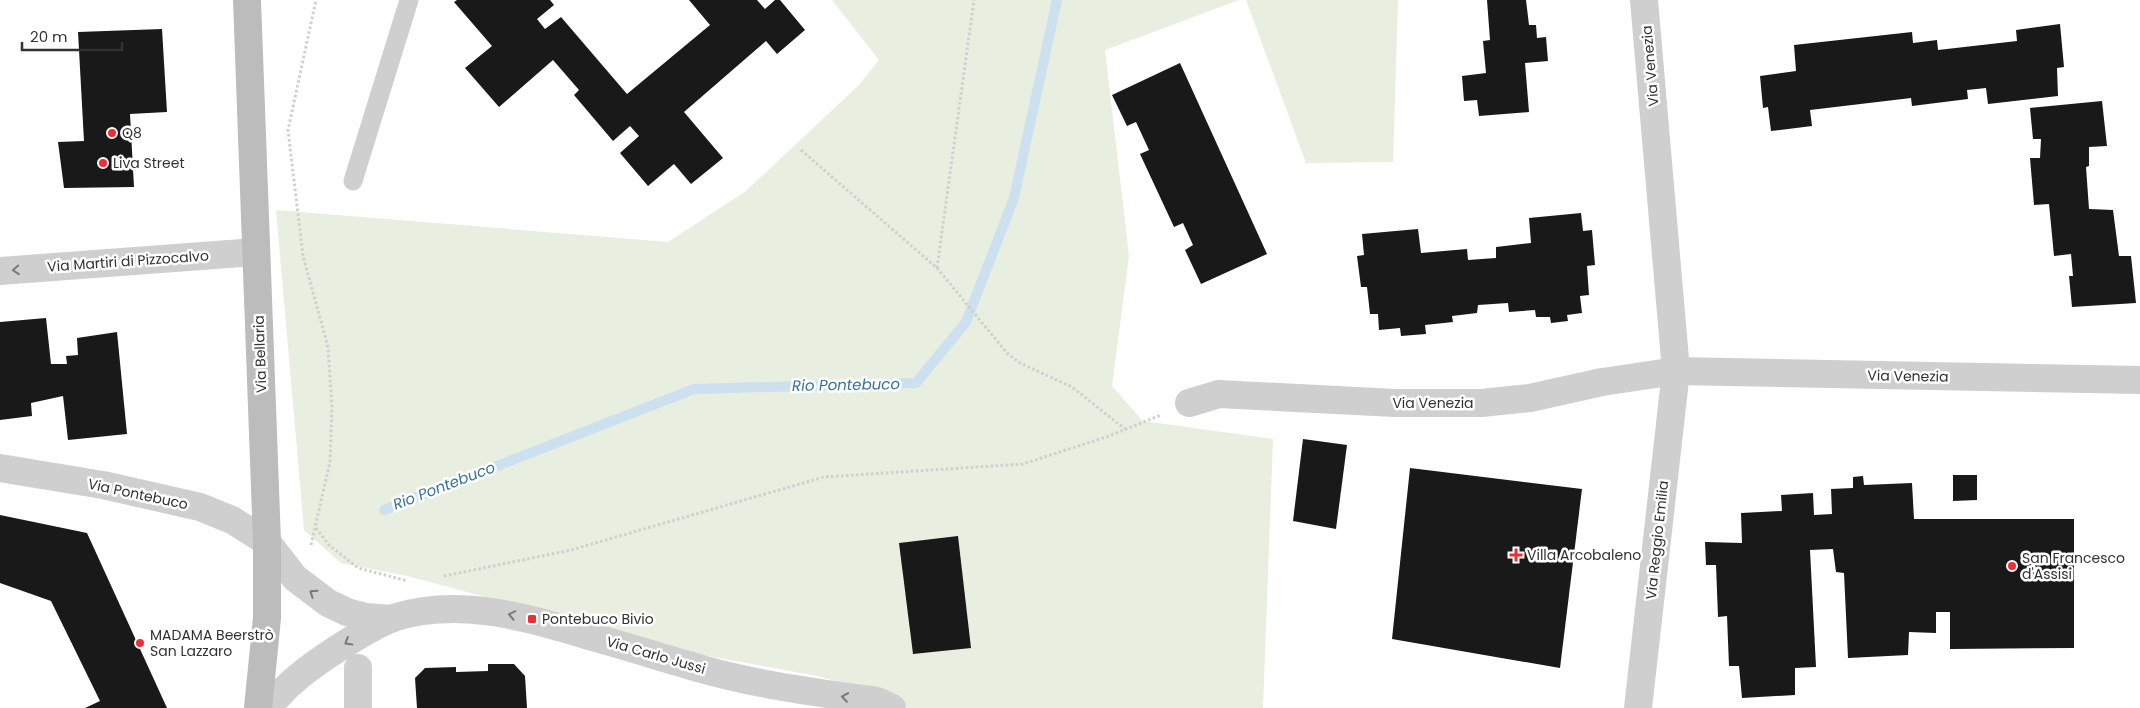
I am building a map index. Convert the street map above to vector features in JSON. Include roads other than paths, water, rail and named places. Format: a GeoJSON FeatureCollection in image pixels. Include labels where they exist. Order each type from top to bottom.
{"type":"FeatureCollection","features":[{"type":"Feature","properties":{"kind":"street","name":"Via Bellaria"},"geometry":{"type":"LineString","coordinates":[[247,0],[268,542],[267,618],[258,708]]}},
{"type":"Feature","properties":{"kind":"street","name":"Via Venezia"},"geometry":{"type":"LineString","coordinates":[[1644,0],[1676,371]]}},
{"type":"Feature","properties":{"kind":"street","name":"Via Martiri di Pizzocalvo"},"geometry":{"type":"LineString","coordinates":[[0,271],[256,252]]}},
{"type":"Feature","properties":{"kind":"street","name":"Via Venezia"},"geometry":{"type":"LineString","coordinates":[[1189,403],[1219,394],[1394,403],[1481,403],[1530,398],[1602,382],[1676,371],[2140,380]]}},
{"type":"Feature","properties":{"kind":"street","name":"Via Reggio Emilia"},"geometry":{"type":"LineString","coordinates":[[1638,708],[1676,371]]}},
{"type":"Feature","properties":{"kind":"street","name":"Via Pontebuco"},"geometry":{"type":"LineString","coordinates":[[0,468],[103,485],[200,507],[232,520],[268,542]]}},
{"type":"Feature","properties":{"kind":"street","name":"Via Carlo Jussi"},"geometry":{"type":"LineString","coordinates":[[268,542],[295,578],[328,603],[347,612],[366,617],[391,619]]}},
{"type":"Feature","properties":{"kind":"street","name":"Via Carlo Jussi"},"geometry":{"type":"LineString","coordinates":[[268,708],[286,687],[317,662],[351,640],[391,619],[440,610],[489,610],[532,619],[761,684],[877,701],[892,708]]}},
{"type":"Feature","properties":{"kind":"street"},"geometry":{"type":"LineString","coordinates":[[358,668],[358,708]]}},
{"type":"Feature","properties":{"kind":"lane"},"geometry":{"type":"LineString","coordinates":[[353,180],[409,0]]}},
{"type":"Feature","properties":{"kind":"waterway","name":"Rio Pontebuco"},"geometry":{"type":"LineString","coordinates":[[384,510],[694,389],[916,383],[966,322],[1014,198],[1057,0]]}},
{"type":"Feature","properties":{"kind":"place","name":"Q8"},"geometry":{"type":"Point","coordinates":[112,133]}},
{"type":"Feature","properties":{"kind":"place","name":"Liva Street"},"geometry":{"type":"Point","coordinates":[103,163]}},
{"type":"Feature","properties":{"kind":"place","name":"Villa Arcobaleno"},"geometry":{"type":"Point","coordinates":[1516,555]}},
{"type":"Feature","properties":{"kind":"place","name":"San Francesco d'Assisi"},"geometry":{"type":"Point","coordinates":[2012,566]}},
{"type":"Feature","properties":{"kind":"place","name":"Pontebuco Bivio"},"geometry":{"type":"Point","coordinates":[532,619]}},
{"type":"Feature","properties":{"kind":"place","name":"MADAMA Beerstrò San Lazzaro"},"geometry":{"type":"Point","coordinates":[140,643]}}]}
